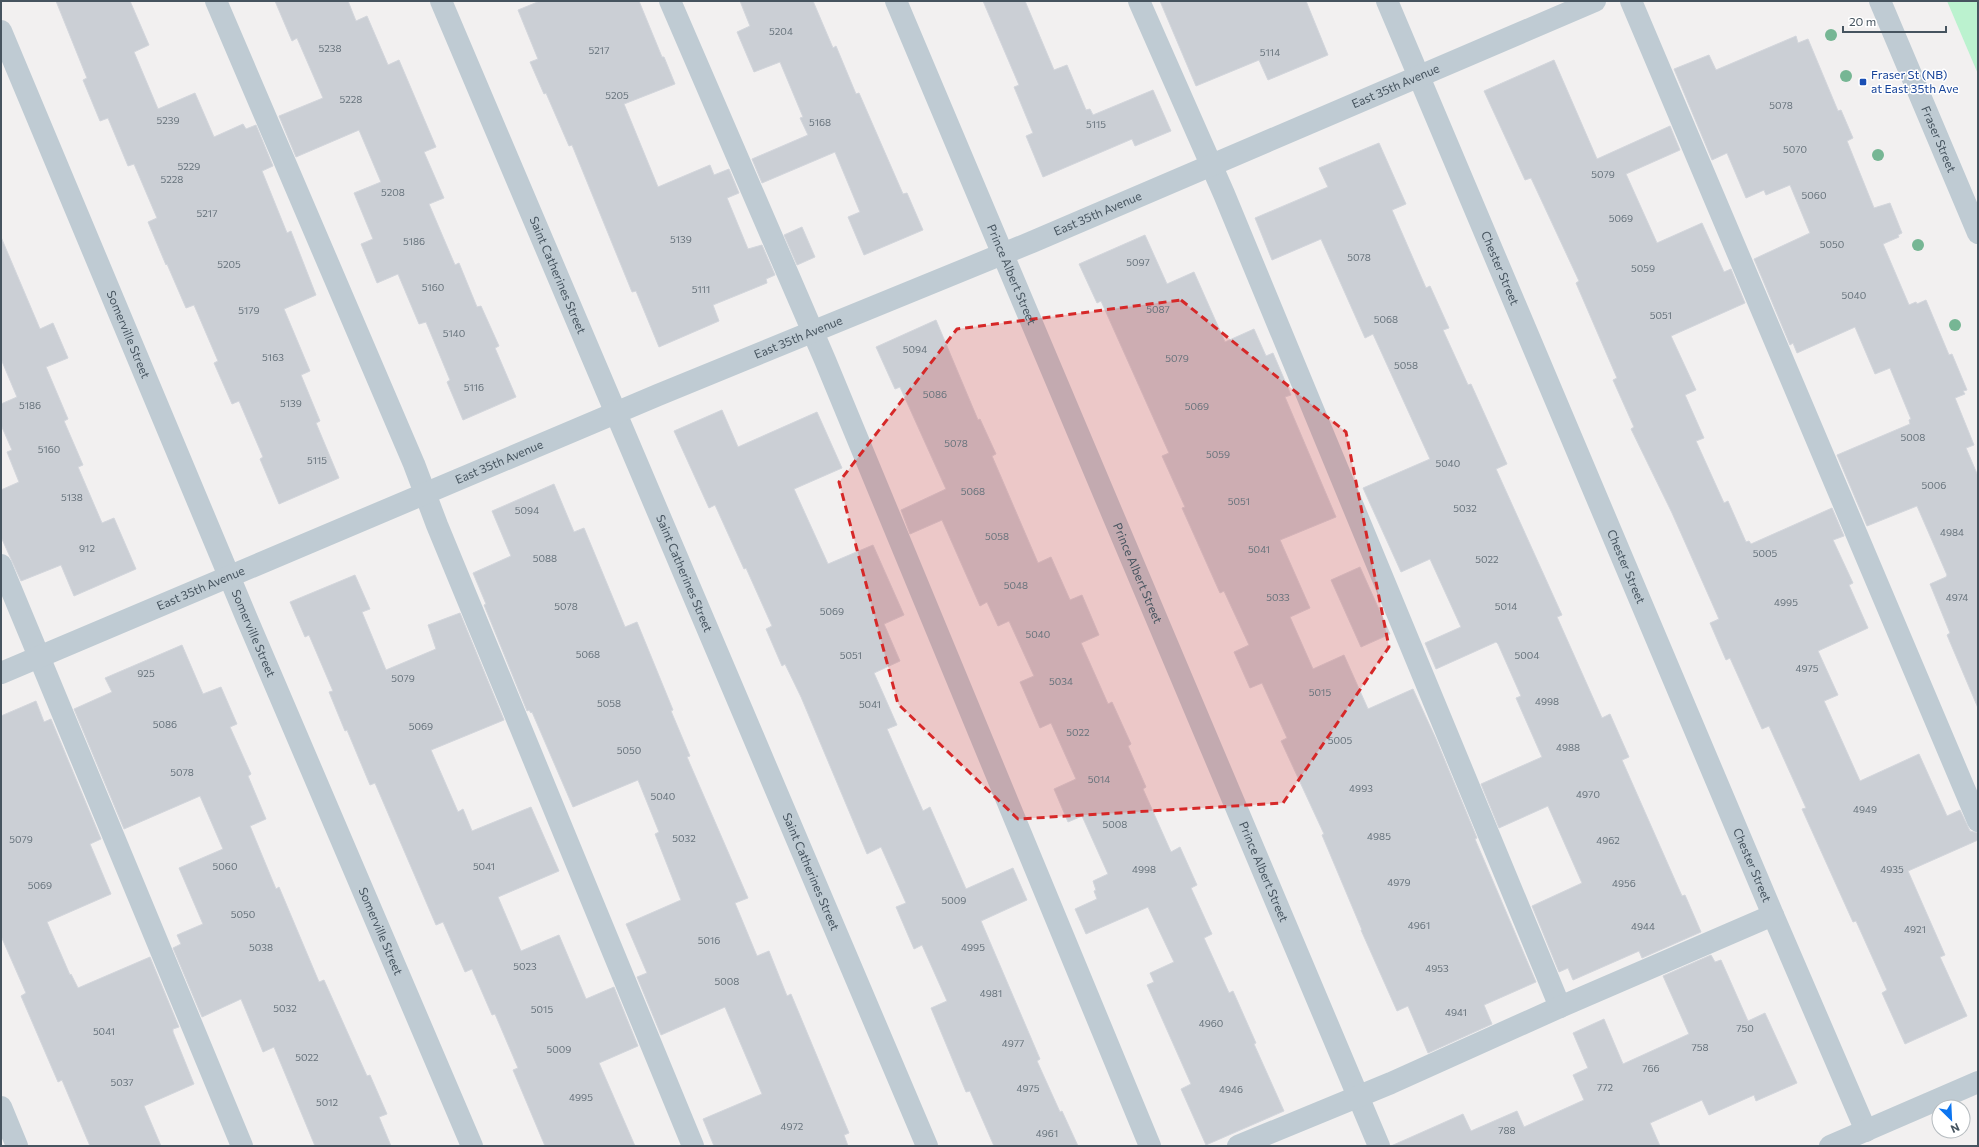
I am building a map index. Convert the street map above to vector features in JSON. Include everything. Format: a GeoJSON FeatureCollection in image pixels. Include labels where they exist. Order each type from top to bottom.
{"type":"FeatureCollection","features":[{"type":"Feature","properties":{"kind":"street"},"geometry":{"type":"LineString","coordinates":[[216,1],[425,493],[693,1146]]}},
{"type":"Feature","properties":{"kind":"street","name":"Saint Catherines Street"},"geometry":{"type":"LineString","coordinates":[[441,1],[927,1146]]}},
{"type":"Feature","properties":{"kind":"street"},"geometry":{"type":"LineString","coordinates":[[670,1],[812,332],[1150,1146]]}},
{"type":"Feature","properties":{"kind":"street","name":"Prince Albert Street"},"geometry":{"type":"LineString","coordinates":[[896,1],[1379,1146]]}},
{"type":"Feature","properties":{"kind":"street"},"geometry":{"type":"LineString","coordinates":[[1139,1],[1210,164],[1560,1007]]}},
{"type":"Feature","properties":{"kind":"street","name":"Chester Street"},"geometry":{"type":"LineString","coordinates":[[1388,1],[1773,915],[1866,1130]]}},
{"type":"Feature","properties":{"kind":"street","name":"East 35th Avenue"},"geometry":{"type":"LineString","coordinates":[[1,673],[425,493],[1003,254],[1210,164],[1595,1]]}},
{"type":"Feature","properties":{"kind":"street"},"geometry":{"type":"LineString","coordinates":[[1631,1],[1978,821]]}},
{"type":"Feature","properties":{"kind":"street","name":"Fraser Street"},"geometry":{"type":"LineString","coordinates":[[1880,1],[1978,233]]}},
{"type":"Feature","properties":{"kind":"street","name":"Somerville Street"},"geometry":{"type":"LineString","coordinates":[[1,32],[229,576],[472,1146]]}},
{"type":"Feature","properties":{"kind":"street"},"geometry":{"type":"LineString","coordinates":[[1,565],[242,1146]]}},
{"type":"Feature","properties":{"kind":"street"},"geometry":{"type":"LineString","coordinates":[[1238,1146],[1358,1097],[1560,1007],[1773,915]]}},
{"type":"Feature","properties":{"kind":"street"},"geometry":{"type":"LineString","coordinates":[[1830,1146],[1978,1082]]}},
{"type":"Feature","properties":{"kind":"street"},"geometry":{"type":"LineString","coordinates":[[1,1107],[17,1146]]}},
{"type":"Feature","properties":{"kind":"highlighted area"},"geometry":{"type":"Polygon","coordinates":[[[1181,300],[1346,432],[1389,647],[1283,803],[1018,819],[898,704],[839,482],[957,329],[1181,300]]]}},
{"type":"Feature","properties":{"kind":"green space"},"geometry":{"type":"Polygon","coordinates":[[[1947,1],[1978,1],[1978,74],[1947,1]]]}},
{"type":"Feature","properties":{"kind":"building"},"geometry":{"type":"Polygon","coordinates":[[[56,1],[130,1],[149,45],[134,52],[158,109],[195,93],[214,137],[243,124],[246,129],[256,125],[273,166],[262,171],[287,233],[291,231],[316,295],[284,309],[310,371],[301,375],[320,421],[316,423],[339,478],[279,504],[260,459],[263,457],[239,401],[232,404],[214,363],[218,361],[194,305],[186,308],[167,264],[166,265],[148,222],[157,218],[134,164],[128,166],[108,118],[100,121],[83,80],[87,78],[56,1]]]}},
{"type":"Feature","properties":{"kind":"building"},"geometry":{"type":"Polygon","coordinates":[[[275,1],[348,1],[356,21],[367,16],[388,65],[399,60],[436,147],[424,152],[444,198],[429,204],[455,265],[459,263],[477,307],[481,306],[499,346],[495,348],[516,397],[463,420],[447,382],[450,380],[426,322],[419,324],[398,274],[377,283],[361,244],[373,239],[354,193],[381,182],[359,130],[296,157],[279,116],[323,98],[297,38],[292,41],[275,1]]]}},
{"type":"Feature","properties":{"kind":"building"},"geometry":{"type":"Polygon","coordinates":[[[540,1],[639,1],[675,84],[624,104],[658,187],[710,165],[714,175],[729,169],[739,193],[727,198],[748,249],[762,245],[775,275],[766,279],[767,283],[713,305],[719,321],[659,347],[636,291],[632,292],[572,145],[569,146],[546,93],[544,94],[530,62],[538,59],[518,10],[540,1]]]}},
{"type":"Feature","properties":{"kind":"building"},"geometry":{"type":"Polygon","coordinates":[[[740,1],[813,1],[833,48],[836,46],[856,94],[859,93],[903,194],[907,193],[923,230],[864,255],[848,217],[860,212],[835,152],[762,183],[752,159],[808,135],[800,118],[803,117],[780,62],[754,72],[737,32],[750,26],[740,1]]]}},
{"type":"Feature","properties":{"kind":"building"},"geometry":{"type":"Polygon","coordinates":[[[983,1],[1025,1],[1054,70],[1067,65],[1086,110],[1090,109],[1093,115],[1153,90],[1171,131],[1135,146],[1132,139],[1043,177],[1026,136],[1033,133],[1014,87],[1019,85],[983,1]]]}},
{"type":"Feature","properties":{"kind":"building"},"geometry":{"type":"Polygon","coordinates":[[[1160,1],[1306,1],[1328,55],[1268,80],[1259,60],[1196,86],[1160,1]]]}},
{"type":"Feature","properties":{"kind":"building"},"geometry":{"type":"Polygon","coordinates":[[[1796,36],[1798,43],[1808,39],[1838,111],[1841,110],[1853,138],[1847,141],[1874,208],[1890,203],[1902,233],[1898,235],[1899,237],[1883,244],[1909,305],[1916,302],[1917,304],[1926,300],[1949,355],[1952,354],[1967,390],[1963,391],[1965,394],[1955,398],[1974,445],[1966,448],[1978,476],[1978,708],[1947,635],[1950,633],[1930,584],[1946,577],[1947,575],[1917,506],[1867,526],[1837,455],[1910,424],[1909,420],[1911,419],[1890,368],[1875,374],[1855,327],[1797,353],[1793,343],[1790,345],[1754,259],[1810,233],[1790,185],[1766,195],[1764,190],[1746,198],[1727,153],[1712,160],[1674,69],[1709,55],[1716,70],[1796,36]]]}},
{"type":"Feature","properties":{"kind":"building"},"geometry":{"type":"Polygon","coordinates":[[[1554,60],[1597,159],[1670,126],[1680,150],[1626,174],[1657,243],[1702,223],[1724,272],[1731,269],[1745,303],[1671,336],[1696,390],[1685,395],[1704,438],[1696,441],[1724,503],[1728,501],[1746,542],[1749,541],[1751,544],[1832,508],[1844,536],[1833,540],[1853,583],[1849,585],[1868,628],[1818,651],[1838,695],[1824,701],[1860,781],[1919,754],[1947,816],[1960,810],[1970,831],[1978,833],[1978,840],[1908,871],[1945,955],[1940,957],[1967,1016],[1905,1044],[1882,993],[1887,990],[1856,921],[1853,922],[1802,809],[1806,808],[1769,726],[1762,729],[1730,658],[1726,660],[1710,623],[1719,619],[1672,513],[1631,429],[1634,427],[1613,380],[1617,378],[1576,283],[1579,281],[1531,178],[1525,180],[1484,91],[1554,60]]]}},
{"type":"Feature","properties":{"kind":"building"},"geometry":{"type":"Polygon","coordinates":[[[1379,143],[1406,204],[1392,210],[1426,288],[1430,286],[1449,328],[1443,330],[1468,385],[1471,384],[1507,464],[1496,469],[1562,615],[1557,617],[1602,718],[1610,714],[1629,757],[1622,760],[1682,896],[1685,895],[1701,932],[1642,958],[1639,951],[1573,980],[1568,968],[1559,972],[1532,906],[1582,883],[1548,806],[1499,828],[1481,784],[1542,757],[1516,698],[1521,696],[1496,642],[1436,669],[1425,643],[1461,627],[1430,559],[1401,572],[1363,488],[1430,459],[1373,334],[1365,338],[1321,239],[1272,260],[1255,218],[1328,187],[1319,168],[1379,143]]]}},
{"type":"Feature","properties":{"kind":"building"},"geometry":{"type":"Polygon","coordinates":[[[802,227],[815,257],[797,265],[784,235],[802,227]]]}},
{"type":"Feature","properties":{"kind":"building"},"geometry":{"type":"Polygon","coordinates":[[[1145,235],[1167,284],[1194,272],[1225,342],[1254,329],[1266,356],[1273,353],[1291,395],[1285,397],[1336,517],[1280,540],[1310,608],[1290,617],[1313,669],[1344,655],[1368,709],[1413,689],[1436,739],[1477,838],[1475,839],[1536,982],[1484,1005],[1492,1024],[1428,1053],[1408,1006],[1397,1011],[1361,930],[1322,835],[1324,834],[1281,741],[1287,738],[1262,683],[1250,688],[1234,652],[1249,645],[1224,591],[1220,593],[1182,508],[1185,507],[1162,456],[1169,453],[1101,301],[1097,303],[1079,264],[1145,235]]]}},
{"type":"Feature","properties":{"kind":"building"},"geometry":{"type":"Polygon","coordinates":[[[1,237],[40,329],[53,323],[68,358],[46,367],[68,419],[64,421],[83,465],[78,467],[102,523],[114,518],[136,569],[74,596],[61,565],[21,581],[1,537],[1,490],[19,482],[7,452],[12,450],[1,425],[1,404],[17,397],[1,359],[1,237]]]}},
{"type":"Feature","properties":{"kind":"building"},"geometry":{"type":"Polygon","coordinates":[[[936,320],[978,420],[980,419],[996,454],[992,456],[1038,563],[1051,557],[1070,600],[1082,595],[1099,635],[1081,643],[1108,704],[1112,702],[1131,744],[1128,746],[1146,787],[1143,789],[1171,852],[1180,847],[1197,885],[1191,888],[1212,934],[1204,938],[1229,993],[1233,991],[1256,1043],[1254,1044],[1284,1111],[1206,1145],[1181,1089],[1191,1084],[1147,985],[1154,982],[1150,973],[1174,962],[1148,907],[1086,934],[1075,909],[1097,899],[1093,881],[1108,874],[1082,816],[1068,822],[1054,789],[1076,779],[1051,723],[1040,728],[1020,682],[1034,676],[1009,621],[998,626],[987,602],[980,606],[942,520],[910,534],[901,510],[946,489],[900,387],[895,389],[876,347],[936,320]]]}},
{"type":"Feature","properties":{"kind":"building"},"geometry":{"type":"Polygon","coordinates":[[[722,410],[738,447],[817,412],[842,468],[794,489],[828,564],[873,545],[904,615],[884,624],[900,661],[874,673],[897,725],[887,729],[923,811],[930,807],[966,889],[1013,868],[1027,900],[981,921],[1040,1059],[1037,1061],[1060,1112],[1062,1111],[1078,1146],[994,1146],[970,1091],[966,1092],[931,1008],[947,1001],[922,945],[914,949],[896,907],[906,903],[881,847],[867,854],[801,697],[785,664],[782,666],[766,629],[772,626],[746,568],[744,569],[715,505],[709,508],[674,431],[722,410]]]}},
{"type":"Feature","properties":{"kind":"building"},"geometry":{"type":"Polygon","coordinates":[[[554,484],[574,532],[584,528],[625,627],[637,622],[673,710],[671,711],[690,756],[687,757],[748,898],[735,903],[757,956],[769,951],[787,996],[791,994],[849,1133],[844,1135],[848,1146],[714,1146],[703,1119],[762,1094],[725,1007],[661,1035],[637,977],[647,973],[626,924],[681,900],[655,834],[659,832],[638,780],[573,807],[532,712],[531,713],[529,710],[527,711],[484,605],[486,604],[473,573],[511,556],[492,511],[554,484]]]}},
{"type":"Feature","properties":{"kind":"building"},"geometry":{"type":"Polygon","coordinates":[[[1360,567],[1390,634],[1361,647],[1331,580],[1360,567]]]}},
{"type":"Feature","properties":{"kind":"building"},"geometry":{"type":"Polygon","coordinates":[[[355,575],[370,609],[362,612],[386,670],[436,649],[428,625],[460,613],[504,720],[431,750],[458,812],[463,809],[472,831],[531,807],[559,871],[498,897],[521,951],[559,935],[586,999],[614,987],[638,1046],[599,1063],[635,1146],[545,1146],[513,1070],[518,1068],[495,1014],[492,1015],[472,969],[465,972],[443,922],[436,925],[375,783],[370,785],[347,730],[345,731],[329,692],[333,691],[309,635],[305,637],[290,602],[355,575]]]}},
{"type":"Feature","properties":{"kind":"building"},"geometry":{"type":"Polygon","coordinates":[[[182,645],[203,694],[221,687],[237,724],[230,727],[251,774],[248,776],[266,819],[250,826],[276,889],[279,887],[319,982],[324,980],[367,1076],[370,1075],[387,1114],[379,1117],[391,1146],[315,1146],[274,1047],[263,1052],[241,999],[202,1017],[173,948],[181,944],[177,935],[203,924],[179,868],[223,849],[200,796],[124,829],[74,709],[112,692],[105,678],[182,645]]]}},
{"type":"Feature","properties":{"kind":"building"},"geometry":{"type":"Polygon","coordinates":[[[36,701],[44,722],[51,719],[101,839],[90,844],[111,894],[47,922],[70,975],[71,974],[78,988],[150,957],[179,1027],[173,1029],[173,1032],[194,1084],[144,1106],[161,1146],[90,1146],[62,1080],[58,1082],[21,996],[26,993],[1,936],[1,716],[36,701]]]}},
{"type":"Feature","properties":{"kind":"building"},"geometry":{"type":"Polygon","coordinates":[[[1711,955],[1715,962],[1721,960],[1748,1021],[1765,1013],[1797,1083],[1756,1101],[1754,1095],[1709,1115],[1702,1100],[1650,1123],[1660,1146],[1391,1146],[1463,1114],[1471,1131],[1517,1111],[1524,1127],[1584,1100],[1573,1075],[1588,1068],[1573,1033],[1604,1019],[1623,1064],[1689,1034],[1663,976],[1711,955]]]}},
{"type":"Feature","properties":{"kind":"place","name":"Fraser St (NB) at East 35th Ave"},"geometry":{"type":"Point","coordinates":[1863,82]}}]}
